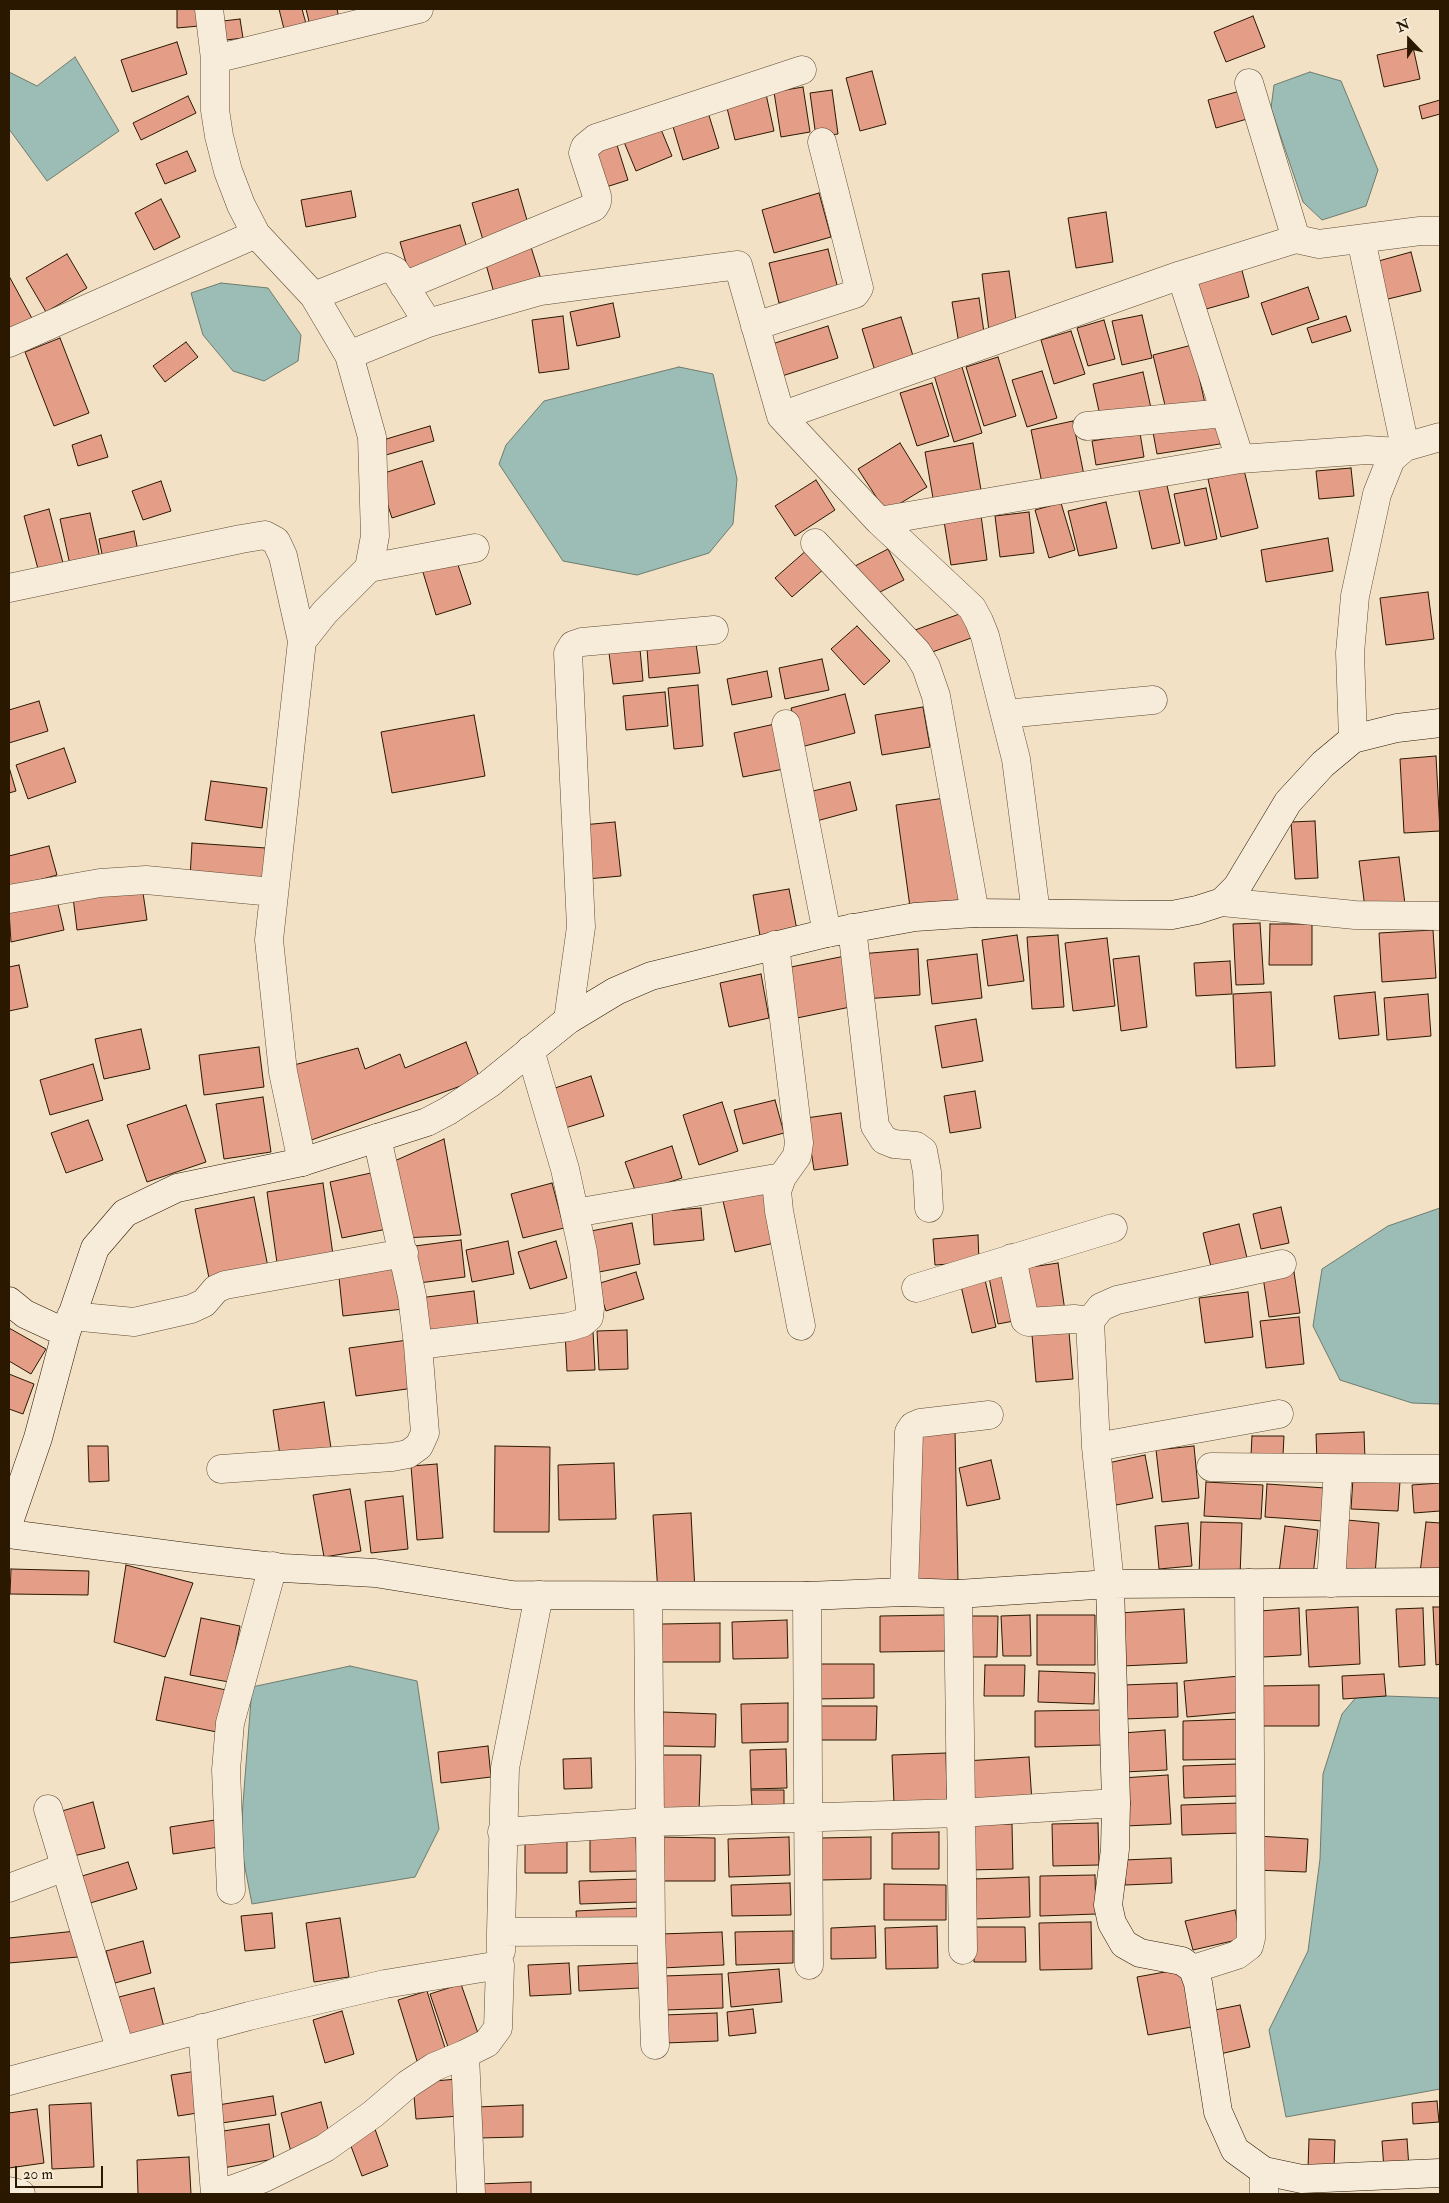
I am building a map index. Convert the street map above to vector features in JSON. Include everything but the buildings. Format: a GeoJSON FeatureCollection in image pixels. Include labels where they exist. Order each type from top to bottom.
{"type":"FeatureCollection","features":[{"type":"Feature","properties":{"kind":"street"},"geometry":{"type":"LineString","coordinates":[[209,9],[215,60],[215,110],[219,136],[228,171],[241,205],[256,234],[314,296],[349,355],[372,437],[375,536],[369,568]]}},
{"type":"Feature","properties":{"kind":"street"},"geometry":{"type":"LineString","coordinates":[[215,60],[419,9]]}},
{"type":"Feature","properties":{"kind":"street"},"geometry":{"type":"LineString","coordinates":[[404,286],[594,207],[597,202],[597,196],[583,153],[585,147],[596,138],[802,70]]}},
{"type":"Feature","properties":{"kind":"street"},"geometry":{"type":"LineString","coordinates":[[1249,83],[1296,239]]}},
{"type":"Feature","properties":{"kind":"street"},"geometry":{"type":"LineString","coordinates":[[756,326],[856,294],[859,288],[822,142]]}},
{"type":"Feature","properties":{"kind":"street"},"geometry":{"type":"LineString","coordinates":[[781,416],[1181,275],[1296,239],[1319,244],[1420,231],[1440,231]]}},
{"type":"Feature","properties":{"kind":"street"},"geometry":{"type":"LineString","coordinates":[[9,343],[256,234]]}},
{"type":"Feature","properties":{"kind":"street"},"geometry":{"type":"LineString","coordinates":[[1361,239],[1402,449]]}},
{"type":"Feature","properties":{"kind":"street"},"geometry":{"type":"LineString","coordinates":[[349,355],[428,323],[540,291],[738,266],[781,416],[879,521],[972,608],[985,636],[1016,759],[1036,912]]}},
{"type":"Feature","properties":{"kind":"street"},"geometry":{"type":"LineString","coordinates":[[314,296],[387,267],[395,271],[428,323]]}},
{"type":"Feature","properties":{"kind":"street"},"geometry":{"type":"LineString","coordinates":[[1181,275],[1240,459]]}},
{"type":"Feature","properties":{"kind":"street"},"geometry":{"type":"LineString","coordinates":[[1087,426],[1225,413]]}},
{"type":"Feature","properties":{"kind":"street"},"geometry":{"type":"LineString","coordinates":[[879,521],[1240,459],[1402,449],[1440,437]]}},
{"type":"Feature","properties":{"kind":"street"},"geometry":{"type":"LineString","coordinates":[[1353,739],[1350,653],[1355,596],[1377,494],[1391,459],[1402,449]]}},
{"type":"Feature","properties":{"kind":"street"},"geometry":{"type":"LineString","coordinates":[[9,588],[264,535],[276,541],[283,556],[302,642],[269,940],[275,1011],[283,1072],[302,1162]]}},
{"type":"Feature","properties":{"kind":"street"},"geometry":{"type":"LineString","coordinates":[[815,543],[917,652],[926,667],[936,696],[975,913]]}},
{"type":"Feature","properties":{"kind":"street"},"geometry":{"type":"LineString","coordinates":[[302,642],[325,612],[369,568],[475,548]]}},
{"type":"Feature","properties":{"kind":"street"},"geometry":{"type":"LineString","coordinates":[[568,1020],[581,927],[568,653],[573,645],[582,642],[714,630]]}},
{"type":"Feature","properties":{"kind":"street"},"geometry":{"type":"LineString","coordinates":[[1005,714],[1153,700]]}},
{"type":"Feature","properties":{"kind":"street"},"geometry":{"type":"LineString","coordinates":[[1222,902],[1237,887],[1288,802],[1323,764],[1353,739],[1398,728],[1440,723]]}},
{"type":"Feature","properties":{"kind":"street"},"geometry":{"type":"LineString","coordinates":[[786,724],[840,930],[876,1126],[884,1140],[894,1144],[916,1146],[923,1151],[928,1172],[929,1208]]}},
{"type":"Feature","properties":{"kind":"street"},"geometry":{"type":"LineString","coordinates":[[9,899],[100,883],[138,880],[273,892]]}},
{"type":"Feature","properties":{"kind":"street"},"geometry":{"type":"LineString","coordinates":[[9,1522],[38,1438],[69,1325],[95,1248],[125,1213],[176,1188],[302,1162],[427,1122],[448,1111],[488,1084],[568,1020],[616,991],[651,976],[840,930],[915,917],[975,913],[1036,912],[1172,915],[1222,902],[1440,922]]}},
{"type":"Feature","properties":{"kind":"street"},"geometry":{"type":"LineString","coordinates":[[775,945],[799,1143],[797,1156],[782,1177],[777,1191],[778,1211],[801,1326]]}},
{"type":"Feature","properties":{"kind":"street"},"geometry":{"type":"LineString","coordinates":[[418,1345],[569,1327],[582,1324],[589,1317],[590,1308],[575,1213],[553,1121],[530,1050]]}},
{"type":"Feature","properties":{"kind":"street"},"geometry":{"type":"LineString","coordinates":[[222,1470],[392,1457],[408,1454],[419,1446],[425,1433],[418,1345],[404,1253],[377,1138]]}},
{"type":"Feature","properties":{"kind":"street"},"geometry":{"type":"LineString","coordinates":[[575,1213],[782,1177]]}},
{"type":"Feature","properties":{"kind":"street"},"geometry":{"type":"LineString","coordinates":[[916,1288],[1113,1228]]}},
{"type":"Feature","properties":{"kind":"street"},"geometry":{"type":"LineString","coordinates":[[9,1301],[25,1314],[69,1325],[147,1320],[197,1306],[225,1285],[404,1253]]}},
{"type":"Feature","properties":{"kind":"street"},"geometry":{"type":"LineString","coordinates":[[1012,1258],[1025,1320],[1028,1322],[1074,1319],[1090,1321]]}},
{"type":"Feature","properties":{"kind":"street"},"geometry":{"type":"LineString","coordinates":[[1282,1264],[1117,1300],[1101,1307],[1090,1321],[1096,1446],[1110,1584],[1116,1803],[1115,1849],[1108,1905],[1112,1923],[1124,1944],[1140,1953],[1182,1961],[1193,1969],[1198,1983],[1218,2112],[1235,2150],[1264,2183],[1440,2173]]}},
{"type":"Feature","properties":{"kind":"street"},"geometry":{"type":"LineString","coordinates":[[1096,1446],[1279,1414]]}},
{"type":"Feature","properties":{"kind":"street"},"geometry":{"type":"LineString","coordinates":[[904,1592],[909,1432],[913,1426],[920,1422],[989,1415]]}},
{"type":"Feature","properties":{"kind":"street"},"geometry":{"type":"LineString","coordinates":[[1211,1467],[1440,1469]]}},
{"type":"Feature","properties":{"kind":"street"},"geometry":{"type":"LineString","coordinates":[[1331,1583],[1338,1469]]}},
{"type":"Feature","properties":{"kind":"street"},"geometry":{"type":"LineString","coordinates":[[9,1534],[273,1566],[375,1574],[512,1595],[539,1596],[807,1596],[904,1592],[958,1594],[1110,1584],[1440,1582]]}},
{"type":"Feature","properties":{"kind":"street"},"geometry":{"type":"LineString","coordinates":[[231,1890],[226,1770],[230,1723],[273,1566]]}},
{"type":"Feature","properties":{"kind":"street"},"geometry":{"type":"LineString","coordinates":[[1193,1969],[1237,1955],[1249,1946],[1251,1938],[1250,1583]]}},
{"type":"Feature","properties":{"kind":"street"},"geometry":{"type":"LineString","coordinates":[[958,1594],[960,1813],[964,1950]]}},
{"type":"Feature","properties":{"kind":"street"},"geometry":{"type":"LineString","coordinates":[[220,2194],[267,2186],[373,2114],[408,2084],[434,2067],[486,2043],[498,2028],[505,1768],[539,1596]]}},
{"type":"Feature","properties":{"kind":"street"},"geometry":{"type":"LineString","coordinates":[[648,1596],[651,1931],[655,2045]]}},
{"type":"Feature","properties":{"kind":"street"},"geometry":{"type":"LineString","coordinates":[[807,1596],[809,1965]]}},
{"type":"Feature","properties":{"kind":"street"},"geometry":{"type":"LineString","coordinates":[[502,1832],[651,1822],[960,1813],[1116,1803]]}},
{"type":"Feature","properties":{"kind":"street"},"geometry":{"type":"LineString","coordinates":[[48,1809],[120,2050]]}},
{"type":"Feature","properties":{"kind":"street"},"geometry":{"type":"LineString","coordinates":[[9,1888],[65,1867]]}},
{"type":"Feature","properties":{"kind":"street"},"geometry":{"type":"LineString","coordinates":[[501,1932],[651,1931]]}},
{"type":"Feature","properties":{"kind":"street"},"geometry":{"type":"LineString","coordinates":[[9,2081],[202,2028],[385,1984],[500,1965]]}},
{"type":"Feature","properties":{"kind":"street"},"geometry":{"type":"LineString","coordinates":[[202,2028],[215,2194]]}},
{"type":"Feature","properties":{"kind":"street"},"geometry":{"type":"LineString","coordinates":[[465,2054],[471,2194]]}},
{"type":"Feature","properties":{"kind":"street"},"geometry":{"type":"LineString","coordinates":[[9,2191],[21,2194]]}},
{"type":"Feature","properties":{"kind":"water"},"geometry":{"type":"Polygon","coordinates":[[[75,57],[119,131],[47,181],[9,129],[9,72],[37,86],[75,57]]]}},
{"type":"Feature","properties":{"kind":"water"},"geometry":{"type":"Polygon","coordinates":[[[1310,72],[1341,81],[1378,170],[1366,206],[1322,220],[1303,202],[1271,108],[1274,85],[1310,72]]]}},
{"type":"Feature","properties":{"kind":"water"},"geometry":{"type":"Polygon","coordinates":[[[221,283],[268,288],[301,335],[298,361],[264,381],[233,371],[203,335],[191,293],[221,283]]]}},
{"type":"Feature","properties":{"kind":"water"},"geometry":{"type":"Polygon","coordinates":[[[679,367],[713,374],[737,479],[733,524],[709,553],[637,575],[563,561],[499,464],[506,445],[544,401],[679,367]]]}},
{"type":"Feature","properties":{"kind":"water"},"geometry":{"type":"Polygon","coordinates":[[[1440,1208],[1440,1404],[1412,1403],[1340,1380],[1313,1326],[1322,1269],[1388,1226],[1440,1208]]]}},
{"type":"Feature","properties":{"kind":"water"},"geometry":{"type":"Polygon","coordinates":[[[350,1666],[417,1681],[439,1829],[415,1877],[252,1904],[240,1842],[252,1687],[350,1666]]]}},
{"type":"Feature","properties":{"kind":"water"},"geometry":{"type":"Polygon","coordinates":[[[1358,1695],[1440,1698],[1440,2089],[1286,2117],[1269,2030],[1308,1951],[1320,1859],[1323,1774],[1342,1714],[1358,1695]]]}}]}
